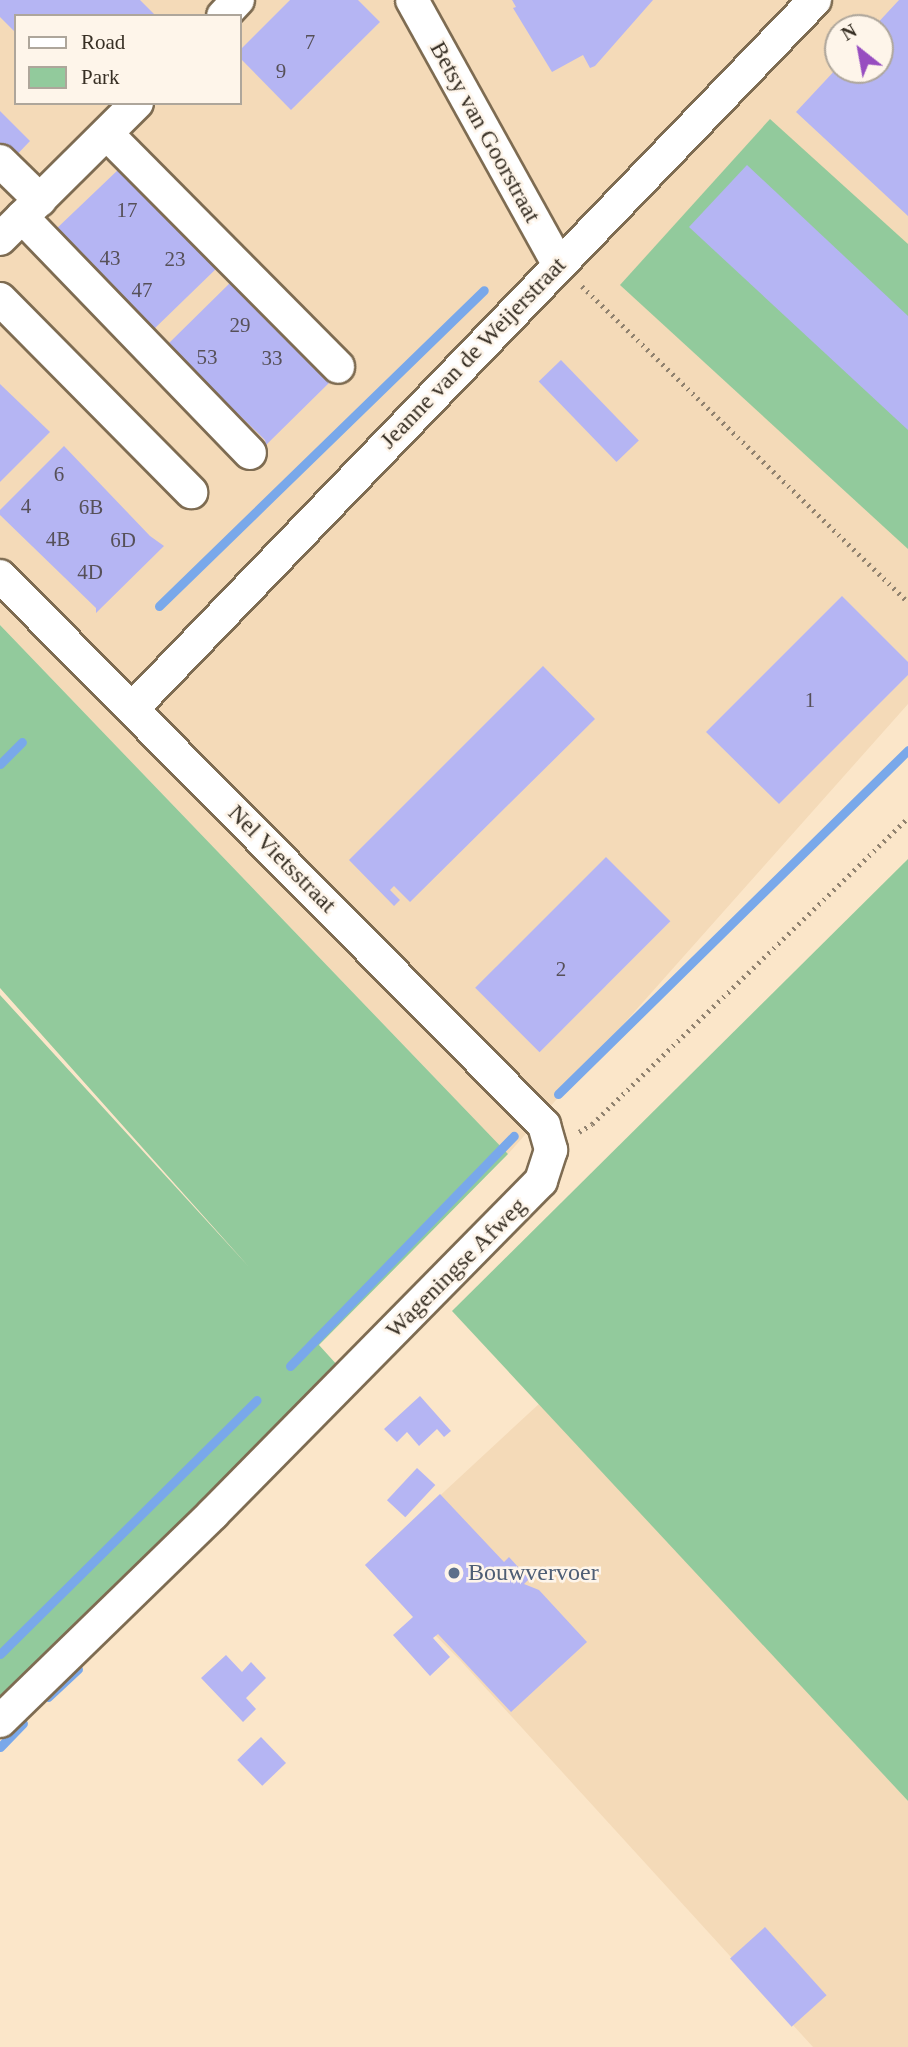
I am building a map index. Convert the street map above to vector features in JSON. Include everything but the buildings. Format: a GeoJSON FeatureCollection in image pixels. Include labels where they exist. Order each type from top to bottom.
{"type":"FeatureCollection","features":[{"type":"Feature","properties":{"kind":"street"},"geometry":{"type":"LineString","coordinates":[[225,14],[238,0]]}},
{"type":"Feature","properties":{"kind":"street","name":"Betsy van Goorstraat"},"geometry":{"type":"LineString","coordinates":[[412,0],[558,263]]}},
{"type":"Feature","properties":{"kind":"street","name":"Jeanne van de Weijerstraat"},"geometry":{"type":"LineString","coordinates":[[133,708],[558,263],[816,0]]}},
{"type":"Feature","properties":{"kind":"street"},"geometry":{"type":"LineString","coordinates":[[21,219],[135,105]]}},
{"type":"Feature","properties":{"kind":"street"},"geometry":{"type":"LineString","coordinates":[[107,134],[338,367]]}},
{"type":"Feature","properties":{"kind":"street"},"geometry":{"type":"LineString","coordinates":[[0,161],[21,219],[250,453]]}},
{"type":"Feature","properties":{"kind":"street"},"geometry":{"type":"LineString","coordinates":[[0,299],[191,492]]}},
{"type":"Feature","properties":{"kind":"street","name":"Nel Vietsstraat"},"geometry":{"type":"LineString","coordinates":[[0,576],[544,1125],[551,1150]]}},
{"type":"Feature","properties":{"kind":"street","name":"Wageningse Afweg"},"geometry":{"type":"LineString","coordinates":[[0,1721],[213,1514],[541,1181],[551,1150]]}},
{"type":"Feature","properties":{"kind":"path"},"geometry":{"type":"LineString","coordinates":[[558,263],[908,602]]}},
{"type":"Feature","properties":{"kind":"path"},"geometry":{"type":"LineString","coordinates":[[551,1150],[592,1124],[908,818]]}},
{"type":"Feature","properties":{"kind":"shaded area"},"geometry":{"type":"Polygon","coordinates":[[[0,0],[908,0],[908,704],[508,1154],[0,625],[0,0]]]}},
{"type":"Feature","properties":{"kind":"shaded area"},"geometry":{"type":"Polygon","coordinates":[[[540,1403],[908,1801],[908,2047],[813,2047],[460,1660],[365,1565],[540,1403]]]}},
{"type":"Feature","properties":{"kind":"green space"},"geometry":{"type":"Polygon","coordinates":[[[770,119],[908,244],[908,549],[620,285],[770,119]]]}},
{"type":"Feature","properties":{"kind":"green space"},"geometry":{"type":"Polygon","coordinates":[[[0,625],[508,1154],[319,1345],[338,1366],[0,1706],[0,995],[249,1267],[0,988],[0,625]]]}},
{"type":"Feature","properties":{"kind":"green space"},"geometry":{"type":"Polygon","coordinates":[[[908,859],[908,1801],[452,1311],[908,859]]]}},
{"type":"Feature","properties":{"kind":"waterway"},"geometry":{"type":"LineString","coordinates":[[159,606],[484,290]]}},
{"type":"Feature","properties":{"kind":"waterway"},"geometry":{"type":"LineString","coordinates":[[0,764],[22,742]]}},
{"type":"Feature","properties":{"kind":"waterway"},"geometry":{"type":"LineString","coordinates":[[558,1094],[908,750]]}},
{"type":"Feature","properties":{"kind":"waterway"},"geometry":{"type":"LineString","coordinates":[[290,1366],[514,1136]]}},
{"type":"Feature","properties":{"kind":"waterway"},"geometry":{"type":"LineString","coordinates":[[0,1654],[257,1400]]}},
{"type":"Feature","properties":{"kind":"waterway"},"geometry":{"type":"LineString","coordinates":[[48,1697],[78,1669]]}},
{"type":"Feature","properties":{"kind":"waterway"},"geometry":{"type":"LineString","coordinates":[[0,1747],[23,1723]]}},
{"type":"Feature","properties":{"kind":"place","name":"Bouwvervoer"},"geometry":{"type":"Point","coordinates":[454,1573]}}]}
